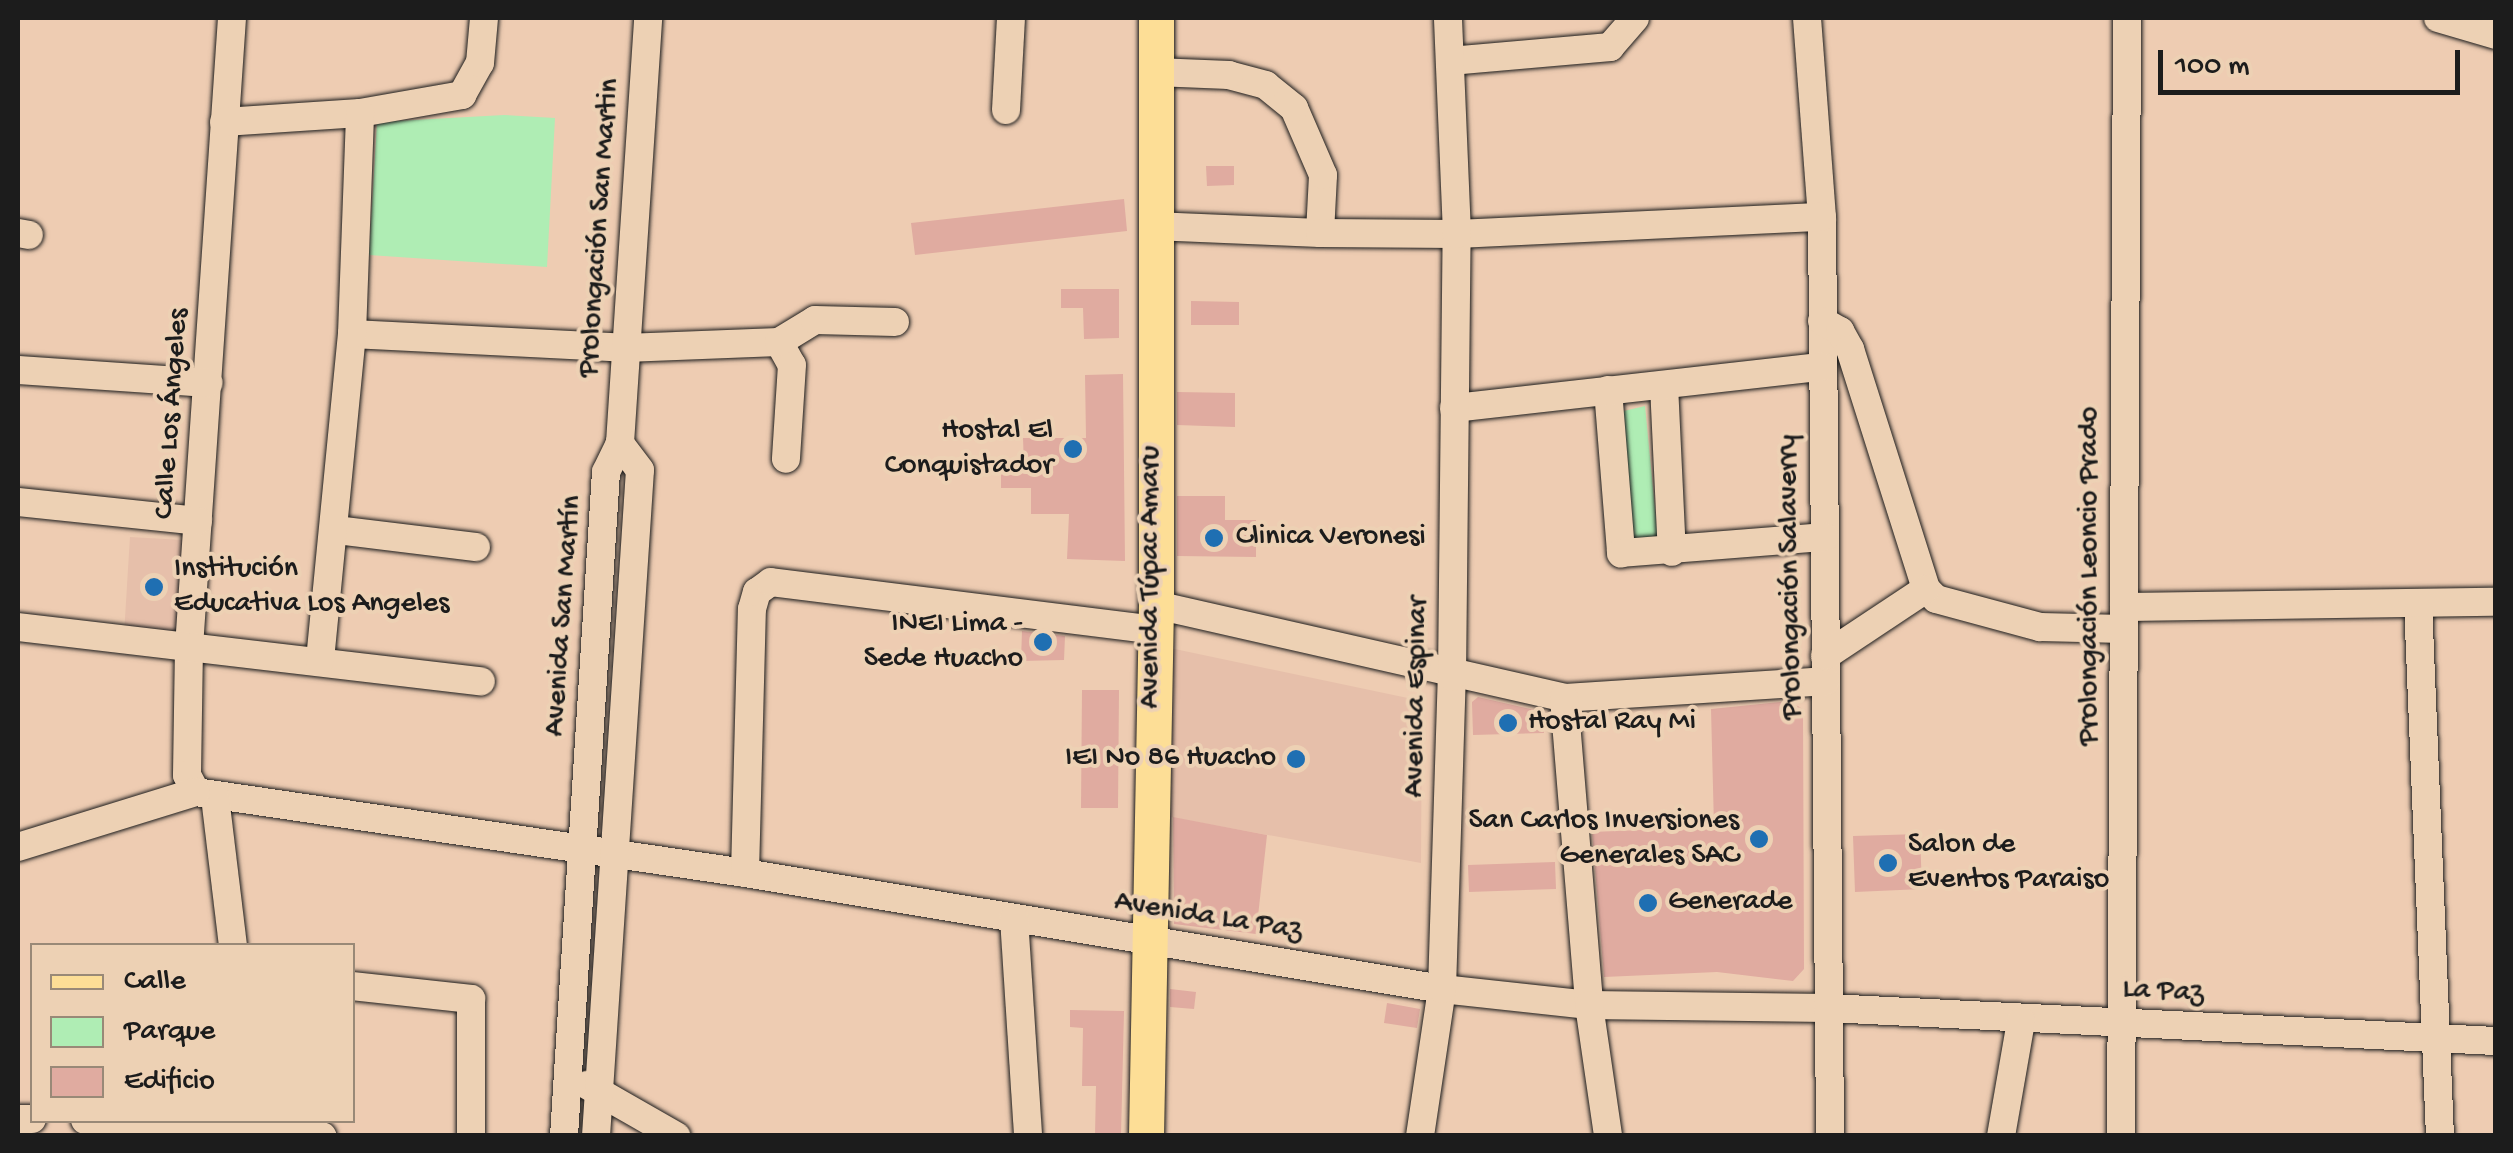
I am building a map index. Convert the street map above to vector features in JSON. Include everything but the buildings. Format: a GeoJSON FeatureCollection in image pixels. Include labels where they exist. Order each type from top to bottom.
{"type":"FeatureCollection","features":[{"type":"Feature","properties":{"kind":"main road","name":"Avenida Túpac Amaru"},"geometry":{"type":"LineString","coordinates":[[1146,1136],[1155,617],[1156,18]]}},
{"type":"Feature","properties":{"kind":"street","name":"Calle Los Ángeles"},"geometry":{"type":"LineString","coordinates":[[232,18],[189,647],[187,775],[205,795],[232,943]]}},
{"type":"Feature","properties":{"kind":"street"},"geometry":{"type":"LineString","coordinates":[[224,122],[360,114],[468,90],[480,63],[484,18]]}},
{"type":"Feature","properties":{"kind":"street","name":"Prolongación San Martin"},"geometry":{"type":"LineString","coordinates":[[620,443],[648,18]]}},
{"type":"Feature","properties":{"kind":"street"},"geometry":{"type":"LineString","coordinates":[[1006,110],[1012,18]]}},
{"type":"Feature","properties":{"kind":"street","name":"Avenida Espinar"},"geometry":{"type":"LineString","coordinates":[[1420,1136],[1442,988],[1452,677],[1457,234],[1448,18]]}},
{"type":"Feature","properties":{"kind":"street"},"geometry":{"type":"LineString","coordinates":[[1450,61],[1610,47],[1636,18]]}},
{"type":"Feature","properties":{"kind":"street","name":"Prolongación Salaverry"},"geometry":{"type":"LineString","coordinates":[[1807,18],[1822,218],[1830,1136]]}},
{"type":"Feature","properties":{"kind":"street","name":"Prolongación Leoncio Prado"},"geometry":{"type":"LineString","coordinates":[[2127,18],[2130,1023],[2137,1136]]}},
{"type":"Feature","properties":{"kind":"street","name":"Prolongación Leoncio Prado"},"geometry":{"type":"LineString","coordinates":[[2129,614],[2143,18]]}},
{"type":"Feature","properties":{"kind":"street"},"geometry":{"type":"LineString","coordinates":[[2438,18],[2496,35]]}},
{"type":"Feature","properties":{"kind":"street"},"geometry":{"type":"LineString","coordinates":[[1156,72],[1229,75],[1266,86],[1294,108],[1323,174],[1320,233]]}},
{"type":"Feature","properties":{"kind":"street"},"geometry":{"type":"LineString","coordinates":[[320,660],[336,530],[352,334],[360,114]]}},
{"type":"Feature","properties":{"kind":"street"},"geometry":{"type":"LineString","coordinates":[[1153,226],[1457,234],[1822,218]]}},
{"type":"Feature","properties":{"kind":"street"},"geometry":{"type":"LineString","coordinates":[[352,334],[625,348],[779,342],[814,320],[895,322]]}},
{"type":"Feature","properties":{"kind":"street"},"geometry":{"type":"LineString","coordinates":[[1822,322],[1840,331],[1850,350],[1926,589],[1948,605],[2010,622],[2129,614],[2496,602]]}},
{"type":"Feature","properties":{"kind":"street"},"geometry":{"type":"LineString","coordinates":[[779,342],[792,365],[786,459]]}},
{"type":"Feature","properties":{"kind":"street"},"geometry":{"type":"LineString","coordinates":[[1454,408],[1822,367]]}},
{"type":"Feature","properties":{"kind":"street"},"geometry":{"type":"LineString","coordinates":[[18,370],[209,383]]}},
{"type":"Feature","properties":{"kind":"street"},"geometry":{"type":"LineString","coordinates":[[1664,385],[1672,552]]}},
{"type":"Feature","properties":{"kind":"street"},"geometry":{"type":"LineString","coordinates":[[1608,390],[1619,551],[1672,552],[1824,537]]}},
{"type":"Feature","properties":{"kind":"street"},"geometry":{"type":"LineString","coordinates":[[596,1136],[640,470],[620,443]]}},
{"type":"Feature","properties":{"kind":"street","name":"Avenida San Martín"},"geometry":{"type":"LineString","coordinates":[[564,1136],[606,472],[620,443]]}},
{"type":"Feature","properties":{"kind":"street"},"geometry":{"type":"LineString","coordinates":[[18,502],[198,522]]}},
{"type":"Feature","properties":{"kind":"street"},"geometry":{"type":"LineString","coordinates":[[336,530],[476,547]]}},
{"type":"Feature","properties":{"kind":"street"},"geometry":{"type":"LineString","coordinates":[[745,873],[758,592],[771,582],[1155,617],[1564,698],[1825,668],[1926,589]]}},
{"type":"Feature","properties":{"kind":"street"},"geometry":{"type":"LineString","coordinates":[[2418,603],[2440,1136]]}},
{"type":"Feature","properties":{"kind":"street"},"geometry":{"type":"LineString","coordinates":[[18,628],[481,681]]}},
{"type":"Feature","properties":{"kind":"street"},"geometry":{"type":"LineString","coordinates":[[1564,698],[1588,1005],[1608,1136]]}},
{"type":"Feature","properties":{"kind":"street"},"geometry":{"type":"LineString","coordinates":[[18,847],[205,795],[582,851]]}},
{"type":"Feature","properties":{"kind":"street","name":"Avenida La Paz"},"geometry":{"type":"LineString","coordinates":[[582,851],[745,873],[1147,943],[1442,988],[1588,1005],[1828,1008]]}},
{"type":"Feature","properties":{"kind":"street"},"geometry":{"type":"LineString","coordinates":[[1014,918],[1028,1136]]}},
{"type":"Feature","properties":{"kind":"street"},"geometry":{"type":"LineString","coordinates":[[355,986],[470,999],[471,1136]]}},
{"type":"Feature","properties":{"kind":"street","name":"La Paz"},"geometry":{"type":"LineString","coordinates":[[1828,1008],[2021,1021],[2496,1042]]}},
{"type":"Feature","properties":{"kind":"street"},"geometry":{"type":"LineString","coordinates":[[2001,1136],[2021,1021]]}},
{"type":"Feature","properties":{"kind":"street","name":"Prolongación Leoncio Prado"},"geometry":{"type":"LineString","coordinates":[[2121,1136],[2130,1023]]}},
{"type":"Feature","properties":{"kind":"street"},"geometry":{"type":"LineString","coordinates":[[570,1083],[600,1087],[676,1136]]}},
{"type":"Feature","properties":{"kind":"street"},"geometry":{"type":"LineString","coordinates":[[139,1123],[322,1136]]}},
{"type":"Feature","properties":{"kind":"shaded area","name":"Institución Educativa Los Angeles"},"geometry":{"type":"Polygon","coordinates":[[[130,537],[183,540],[177,637],[124,634],[130,537]]]}},
{"type":"Feature","properties":{"kind":"shaded area","name":"IEI No 86 Huacho"},"geometry":{"type":"Polygon","coordinates":[[[1170,648],[1422,701],[1421,863],[1170,817],[1170,648]]]}},
{"type":"Feature","properties":{"kind":"green space"},"geometry":{"type":"Polygon","coordinates":[[[504,115],[555,118],[547,267],[369,255],[377,122],[504,115]]]}},
{"type":"Feature","properties":{"kind":"green space"},"geometry":{"type":"Polygon","coordinates":[[[1645,406],[1658,539],[1624,544],[1611,414],[1645,406]]]}},
{"type":"Feature","properties":{"kind":"place","name":"Hostal El Conquistador"},"geometry":{"type":"Point","coordinates":[1073,449]}},
{"type":"Feature","properties":{"kind":"place","name":"Clinica Veronesi"},"geometry":{"type":"Point","coordinates":[1214,538]}},
{"type":"Feature","properties":{"kind":"place","name":"Institución Educativa Los Angeles"},"geometry":{"type":"Point","coordinates":[154,587]}},
{"type":"Feature","properties":{"kind":"place","name":"INEI Lima - Sede Huacho"},"geometry":{"type":"Point","coordinates":[1043,642]}},
{"type":"Feature","properties":{"kind":"place","name":"Hostal Ray Mi"},"geometry":{"type":"Point","coordinates":[1508,723]}},
{"type":"Feature","properties":{"kind":"place","name":"IEI No 86 Huacho"},"geometry":{"type":"Point","coordinates":[1296,759]}},
{"type":"Feature","properties":{"kind":"place","name":"San Carlos Inversiones Generales SAC"},"geometry":{"type":"Point","coordinates":[1759,839]}},
{"type":"Feature","properties":{"kind":"place","name":"Salon de Eventos Paraiso"},"geometry":{"type":"Point","coordinates":[1888,863]}},
{"type":"Feature","properties":{"kind":"place","name":"Generade"},"geometry":{"type":"Point","coordinates":[1648,903]}}]}
